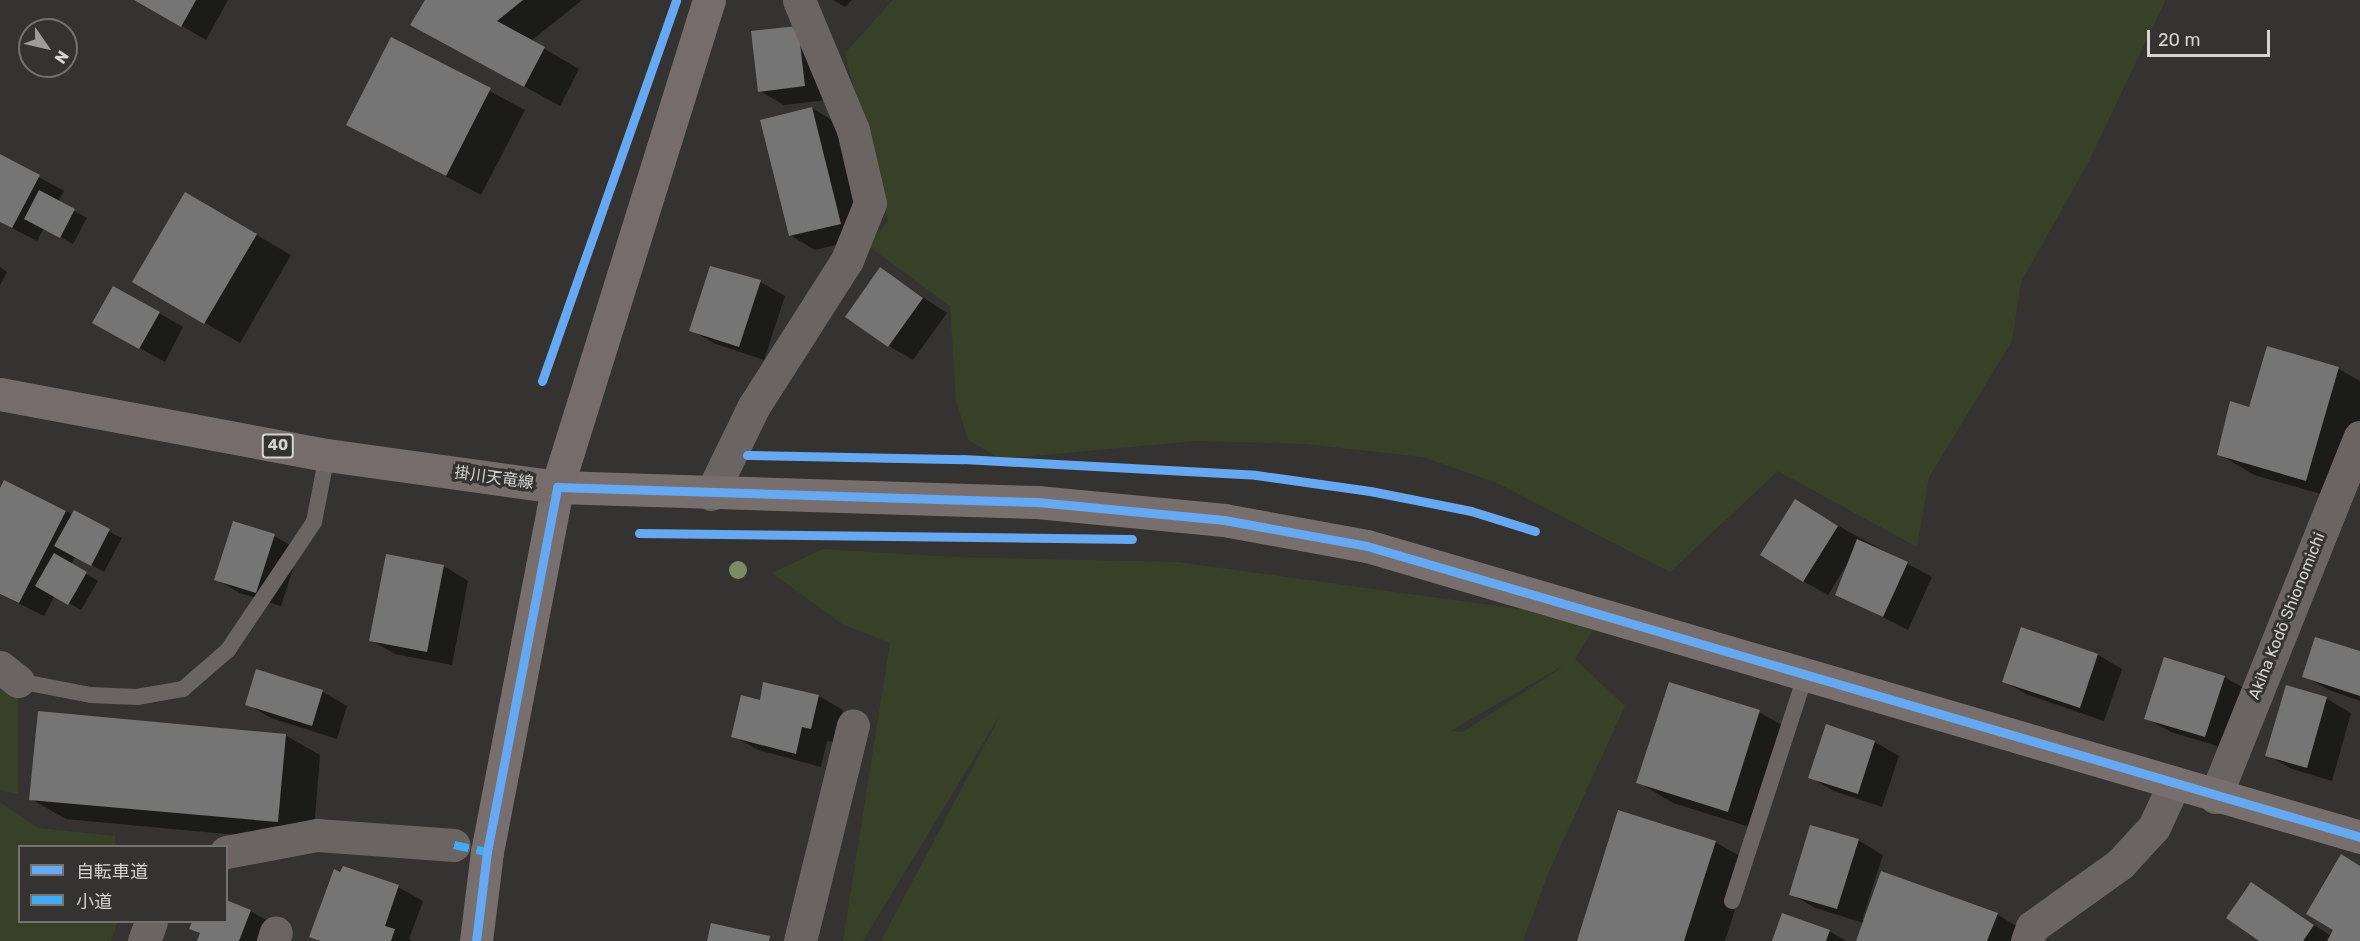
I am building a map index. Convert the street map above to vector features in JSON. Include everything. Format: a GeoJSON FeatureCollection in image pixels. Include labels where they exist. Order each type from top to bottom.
{"type":"FeatureCollection","features":[{"type":"Feature","properties":{"kind":"main road","name":"掛川天竜線"},"geometry":{"type":"LineString","coordinates":[[0,394],[327,456],[557,487],[709,0]]}},
{"type":"Feature","properties":{"kind":"street"},"geometry":{"type":"LineString","coordinates":[[711,494],[754,405],[847,260],[870,203],[853,130],[799,0]]}},
{"type":"Feature","properties":{"kind":"street","name":"Akiha Kodō Shionomichi"},"geometry":{"type":"LineString","coordinates":[[2216,797],[2360,437]]}},
{"type":"Feature","properties":{"kind":"street"},"geometry":{"type":"LineString","coordinates":[[476,941],[485,863],[557,487],[711,494],[1037,502],[1224,520],[1367,546],[2216,797],[2360,837]]}},
{"type":"Feature","properties":{"kind":"street"},"geometry":{"type":"LineString","coordinates":[[800,941],[853,725]]}},
{"type":"Feature","properties":{"kind":"street"},"geometry":{"type":"LineString","coordinates":[[2027,941],[2032,927],[2120,864],[2154,827],[2174,784]]}},
{"type":"Feature","properties":{"kind":"street"},"geometry":{"type":"LineString","coordinates":[[228,852],[317,835],[454,845]]}},
{"type":"Feature","properties":{"kind":"street"},"geometry":{"type":"LineString","coordinates":[[144,941],[150,923]]}},
{"type":"Feature","properties":{"kind":"lane"},"geometry":{"type":"LineString","coordinates":[[9,674],[91,695],[137,697],[183,689],[228,650],[314,522],[327,456]]}},
{"type":"Feature","properties":{"kind":"lane"},"geometry":{"type":"LineString","coordinates":[[1732,901],[1805,676]]}},
{"type":"Feature","properties":{"kind":"green space"},"geometry":{"type":"Polygon","coordinates":[[[893,0],[2165,1],[2089,161],[2021,282],[2012,341],[1929,477],[1917,547],[1778,471],[1670,572],[1497,483],[1423,457],[1305,444],[1196,441],[1001,459],[968,440],[956,400],[950,306],[867,245],[888,221],[845,53],[893,0]]]}},
{"type":"Feature","properties":{"kind":"green space"},"geometry":{"type":"Polygon","coordinates":[[[823,549],[952,557],[1177,562],[1599,620],[1575,659],[1625,706],[1550,869],[1523,941],[881,941],[1002,712],[863,941],[843,941],[890,643],[842,624],[772,573],[823,549]],[[1562,667],[1450,731],[1463,732],[1562,667]]]}},
{"type":"Feature","properties":{"kind":"green space"},"geometry":{"type":"Polygon","coordinates":[[[0,669],[18,681],[18,794],[0,790],[0,669]]]}},
{"type":"Feature","properties":{"kind":"green space"},"geometry":{"type":"Polygon","coordinates":[[[0,802],[38,828],[115,836],[116,845],[18,845],[18,923],[117,923],[111,941],[0,941],[0,802]]]}},
{"type":"Feature","properties":{"kind":"building"},"geometry":{"type":"Polygon","coordinates":[[[134,0],[196,0],[181,27],[134,0]]]}},
{"type":"Feature","properties":{"kind":"building"},"geometry":{"type":"Polygon","coordinates":[[[425,0],[523,0],[497,21],[545,47],[524,87],[410,25],[425,0]]]}},
{"type":"Feature","properties":{"kind":"building"},"geometry":{"type":"Polygon","coordinates":[[[798,26],[805,86],[758,92],[751,31],[798,26]]]}},
{"type":"Feature","properties":{"kind":"building"},"geometry":{"type":"Polygon","coordinates":[[[391,37],[491,88],[446,176],[346,125],[391,37]]]}},
{"type":"Feature","properties":{"kind":"building"},"geometry":{"type":"Polygon","coordinates":[[[812,107],[841,224],[789,236],[760,120],[812,107]]]}},
{"type":"Feature","properties":{"kind":"building"},"geometry":{"type":"Polygon","coordinates":[[[0,154],[40,175],[12,228],[0,222],[0,154]]]}},
{"type":"Feature","properties":{"kind":"building"},"geometry":{"type":"Polygon","coordinates":[[[39,190],[75,209],[60,238],[24,219],[39,190]]]}},
{"type":"Feature","properties":{"kind":"building"},"geometry":{"type":"Polygon","coordinates":[[[185,192],[257,234],[204,324],[132,282],[185,192]]]}},
{"type":"Feature","properties":{"kind":"building"},"geometry":{"type":"Polygon","coordinates":[[[710,266],[761,280],[739,347],[689,331],[710,266]]]}},
{"type":"Feature","properties":{"kind":"building"},"geometry":{"type":"Polygon","coordinates":[[[880,267],[923,298],[888,347],[845,317],[880,267]]]}},
{"type":"Feature","properties":{"kind":"building"},"geometry":{"type":"Polygon","coordinates":[[[113,286],[160,312],[139,349],[92,323],[113,286]]]}},
{"type":"Feature","properties":{"kind":"building"},"geometry":{"type":"Polygon","coordinates":[[[2267,346],[2339,367],[2306,481],[2217,455],[2230,401],[2249,407],[2267,346]]]}},
{"type":"Feature","properties":{"kind":"building"},"geometry":{"type":"Polygon","coordinates":[[[4,480],[66,511],[19,603],[0,594],[0,488],[4,480]]]}},
{"type":"Feature","properties":{"kind":"building"},"geometry":{"type":"Polygon","coordinates":[[[1795,499],[1838,526],[1803,582],[1760,555],[1795,499]]]}},
{"type":"Feature","properties":{"kind":"building"},"geometry":{"type":"Polygon","coordinates":[[[74,510],[110,529],[91,566],[54,546],[74,510]]]}},
{"type":"Feature","properties":{"kind":"building"},"geometry":{"type":"Polygon","coordinates":[[[233,521],[275,534],[256,593],[214,580],[233,521]]]}},
{"type":"Feature","properties":{"kind":"building"},"geometry":{"type":"Polygon","coordinates":[[[1857,539],[1908,562],[1883,617],[1835,595],[1857,539]]]}},
{"type":"Feature","properties":{"kind":"building"},"geometry":{"type":"Polygon","coordinates":[[[54,553],[87,572],[68,605],[35,586],[54,553]]]}},
{"type":"Feature","properties":{"kind":"building"},"geometry":{"type":"Polygon","coordinates":[[[386,554],[444,565],[427,652],[369,641],[386,554]]]}},
{"type":"Feature","properties":{"kind":"building"},"geometry":{"type":"Polygon","coordinates":[[[2021,627],[2098,654],[2080,708],[2002,682],[2021,627]]]}},
{"type":"Feature","properties":{"kind":"building"},"geometry":{"type":"Polygon","coordinates":[[[2315,637],[2360,651],[2360,696],[2302,677],[2315,637]]]}},
{"type":"Feature","properties":{"kind":"building"},"geometry":{"type":"Polygon","coordinates":[[[2164,657],[2225,676],[2205,737],[2144,719],[2164,657]]]}},
{"type":"Feature","properties":{"kind":"building"},"geometry":{"type":"Polygon","coordinates":[[[256,669],[323,690],[312,726],[245,705],[256,669]]]}},
{"type":"Feature","properties":{"kind":"building"},"geometry":{"type":"Polygon","coordinates":[[[763,682],[819,695],[811,729],[802,727],[796,754],[731,737],[741,695],[760,700],[763,682]]]}},
{"type":"Feature","properties":{"kind":"building"},"geometry":{"type":"Polygon","coordinates":[[[1669,682],[1760,710],[1728,812],[1636,783],[1669,682]]]}},
{"type":"Feature","properties":{"kind":"building"},"geometry":{"type":"Polygon","coordinates":[[[2286,685],[2327,697],[2307,768],[2265,756],[2286,685]]]}},
{"type":"Feature","properties":{"kind":"building"},"geometry":{"type":"Polygon","coordinates":[[[38,711],[286,734],[278,822],[29,800],[38,711]]]}},
{"type":"Feature","properties":{"kind":"building"},"geometry":{"type":"Polygon","coordinates":[[[1826,724],[1875,741],[1858,794],[1808,778],[1826,724]]]}},
{"type":"Feature","properties":{"kind":"building"},"geometry":{"type":"Polygon","coordinates":[[[1618,810],[1716,841],[1684,941],[1577,941],[1618,810]]]}},
{"type":"Feature","properties":{"kind":"building"},"geometry":{"type":"Polygon","coordinates":[[[1810,825],[1859,839],[1837,909],[1789,895],[1810,825]]]}},
{"type":"Feature","properties":{"kind":"building"},"geometry":{"type":"Polygon","coordinates":[[[2341,854],[2360,866],[2360,941],[2327,941],[2333,930],[2306,914],[2341,854]]]}},
{"type":"Feature","properties":{"kind":"building"},"geometry":{"type":"Polygon","coordinates":[[[343,866],[399,885],[385,926],[395,929],[391,941],[320,941],[309,937],[334,869],[340,872],[343,866]]]}},
{"type":"Feature","properties":{"kind":"building"},"geometry":{"type":"Polygon","coordinates":[[[1881,871],[1998,913],[1987,941],[1856,941],[1881,871]]]}},
{"type":"Feature","properties":{"kind":"building"},"geometry":{"type":"Polygon","coordinates":[[[2251,882],[2314,925],[2303,941],[2259,941],[2226,918],[2251,882]]]}},
{"type":"Feature","properties":{"kind":"building"},"geometry":{"type":"Polygon","coordinates":[[[228,901],[251,910],[239,941],[197,941],[200,933],[189,929],[192,923],[228,923],[228,901]]]}},
{"type":"Feature","properties":{"kind":"building"},"geometry":{"type":"Polygon","coordinates":[[[1782,913],[1830,930],[1826,941],[1772,941],[1782,913]]]}},
{"type":"Feature","properties":{"kind":"building"},"geometry":{"type":"Polygon","coordinates":[[[711,923],[770,936],[769,941],[707,941],[711,923]]]}},
{"type":"Feature","properties":{"kind":"marked path"},"geometry":{"type":"LineString","coordinates":[[454,845],[487,852]]}},
{"type":"Feature","properties":{"kind":"cycle path"},"geometry":{"type":"LineString","coordinates":[[542,381],[676,0]]}},
{"type":"Feature","properties":{"kind":"cycle path"},"geometry":{"type":"LineString","coordinates":[[747,455],[963,459],[1256,475],[1370,491],[1471,511],[1535,531]]}},
{"type":"Feature","properties":{"kind":"cycle path"},"geometry":{"type":"LineString","coordinates":[[476,941],[487,852],[557,487],[1037,502],[1224,520],[1367,546],[2360,837]]}},
{"type":"Feature","properties":{"kind":"cycle path"},"geometry":{"type":"LineString","coordinates":[[639,533],[1132,539]]}}]}
